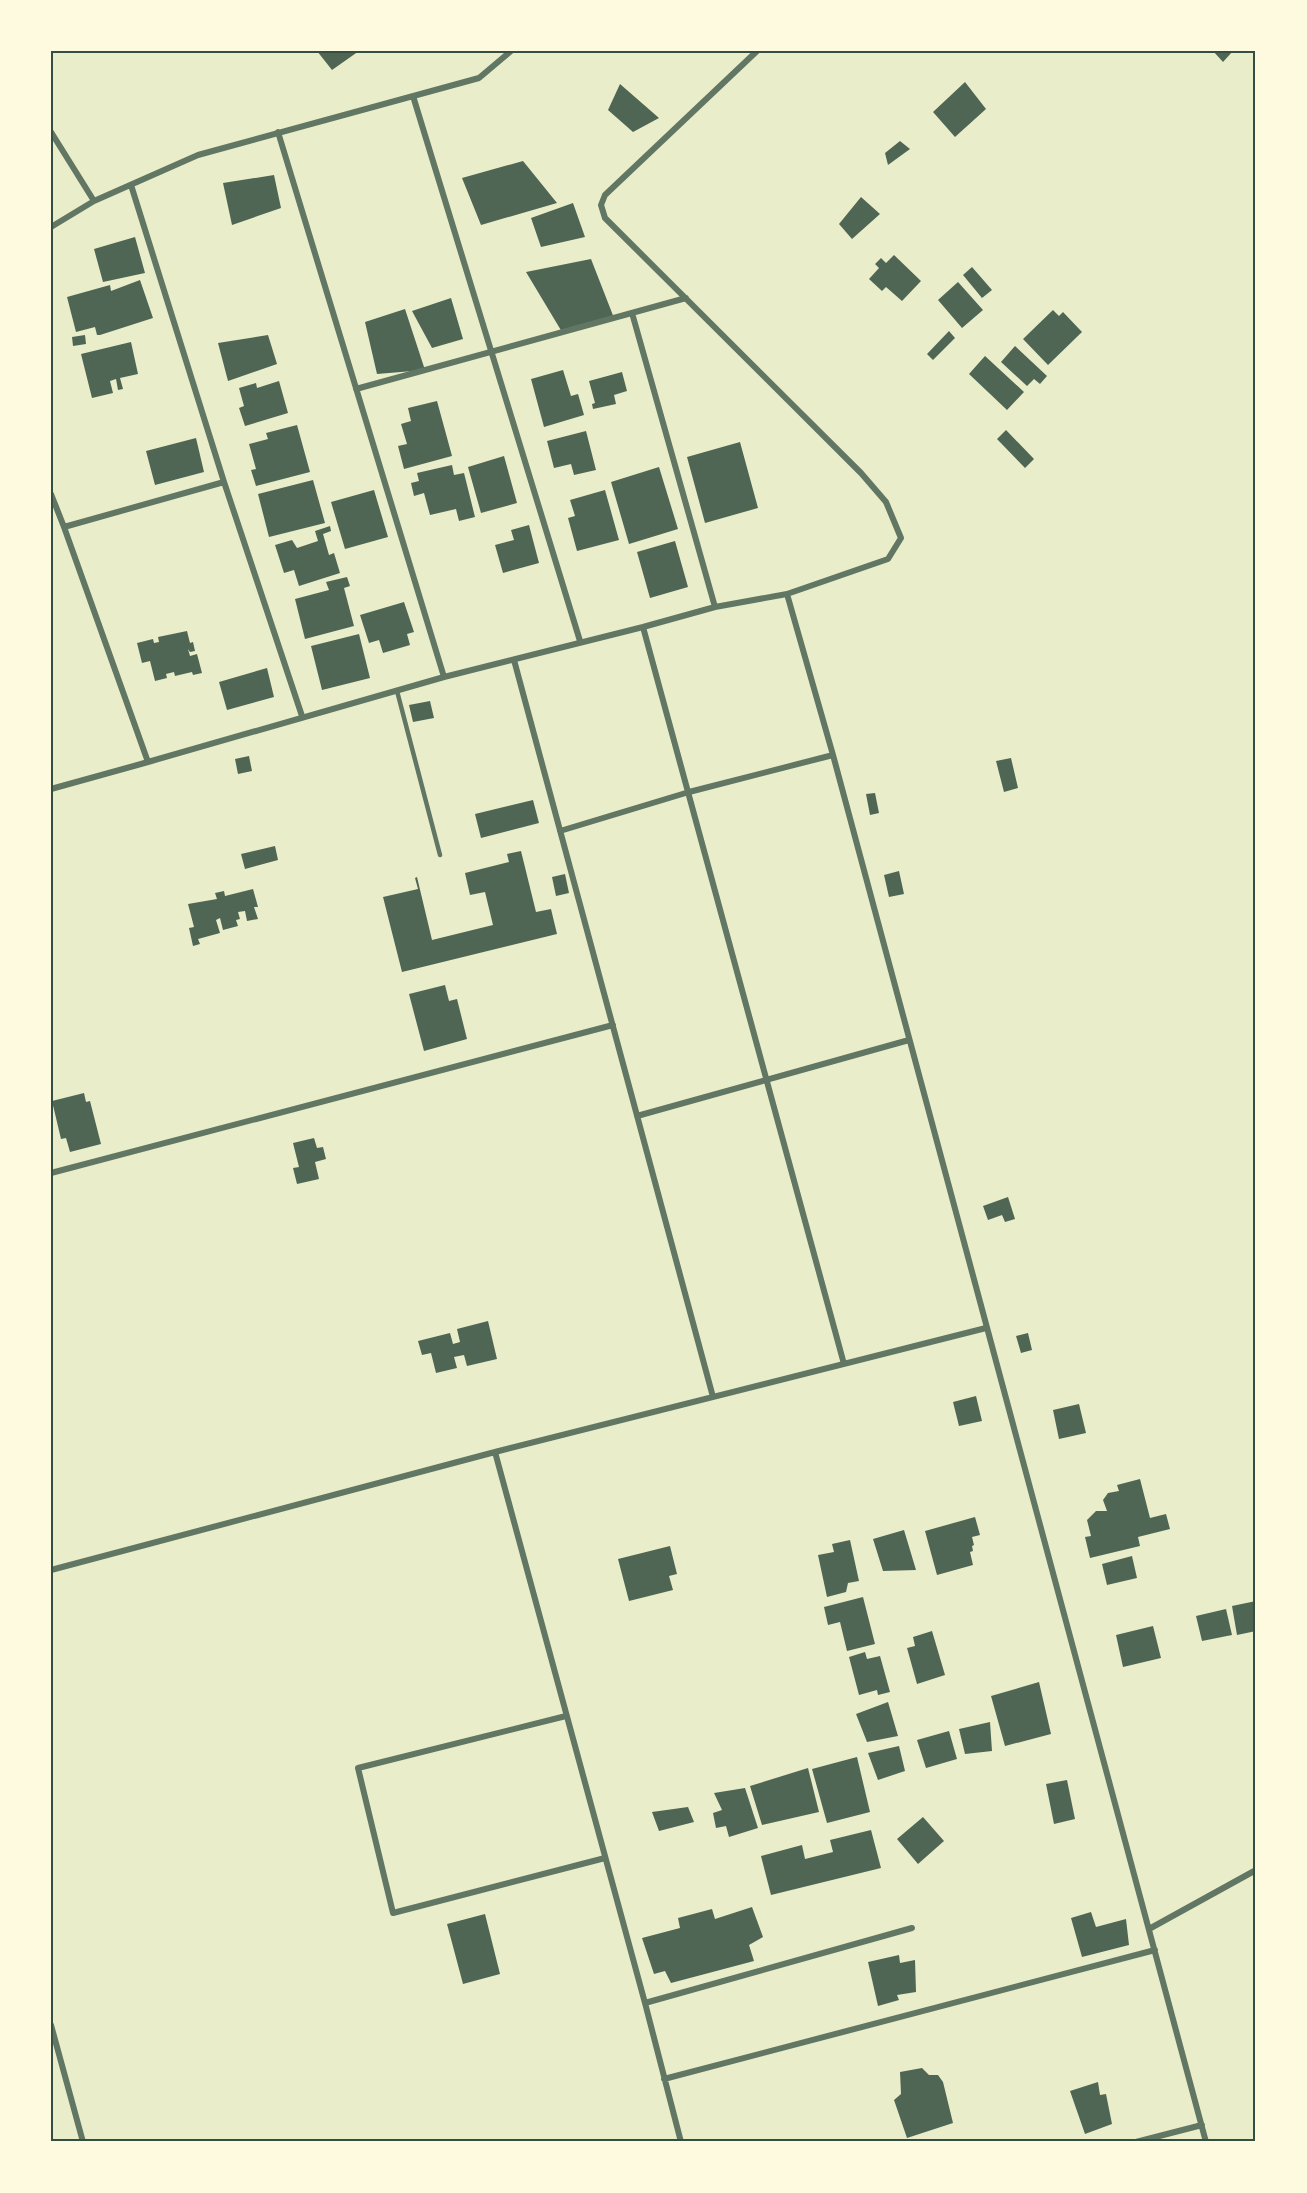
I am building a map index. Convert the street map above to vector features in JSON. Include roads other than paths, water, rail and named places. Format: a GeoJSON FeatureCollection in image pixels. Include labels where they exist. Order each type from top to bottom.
{"type":"FeatureCollection","features":[{"type":"Feature","properties":{"kind":"street"},"geometry":{"type":"LineString","coordinates":[[51,227],[94,201],[198,155],[479,78],[511,51]]}},
{"type":"Feature","properties":{"kind":"street"},"geometry":{"type":"LineString","coordinates":[[51,789],[444,677],[715,607],[787,594],[888,559],[901,538],[886,502],[861,473],[605,218],[601,205],[605,195],[757,51]]}},
{"type":"Feature","properties":{"kind":"street"},"geometry":{"type":"LineString","coordinates":[[412,96],[580,641]]}},
{"type":"Feature","properties":{"kind":"street"},"geometry":{"type":"LineString","coordinates":[[51,132],[94,201]]}},
{"type":"Feature","properties":{"kind":"street"},"geometry":{"type":"LineString","coordinates":[[278,132],[444,677]]}},
{"type":"Feature","properties":{"kind":"street"},"geometry":{"type":"LineString","coordinates":[[131,185],[224,482],[302,717]]}},
{"type":"Feature","properties":{"kind":"street"},"geometry":{"type":"LineString","coordinates":[[356,389],[686,298]]}},
{"type":"Feature","properties":{"kind":"street"},"geometry":{"type":"LineString","coordinates":[[632,313],[715,607]]}},
{"type":"Feature","properties":{"kind":"street"},"geometry":{"type":"LineString","coordinates":[[64,527],[224,482]]}},
{"type":"Feature","properties":{"kind":"street"},"geometry":{"type":"LineString","coordinates":[[51,494],[148,762]]}},
{"type":"Feature","properties":{"kind":"street"},"geometry":{"type":"LineString","coordinates":[[787,594],[1206,2142]]}},
{"type":"Feature","properties":{"kind":"street"},"geometry":{"type":"LineString","coordinates":[[643,627],[844,1364]]}},
{"type":"Feature","properties":{"kind":"street"},"geometry":{"type":"LineString","coordinates":[[514,660],[713,1397]]}},
{"type":"Feature","properties":{"kind":"street"},"geometry":{"type":"LineString","coordinates":[[560,831],[689,792],[832,755]]}},
{"type":"Feature","properties":{"kind":"street"},"geometry":{"type":"LineString","coordinates":[[51,1173],[613,1026]]}},
{"type":"Feature","properties":{"kind":"street"},"geometry":{"type":"LineString","coordinates":[[637,1116],[909,1040]]}},
{"type":"Feature","properties":{"kind":"street"},"geometry":{"type":"LineString","coordinates":[[51,1570],[495,1452],[986,1328]]}},
{"type":"Feature","properties":{"kind":"street"},"geometry":{"type":"LineString","coordinates":[[495,1452],[681,2142]]}},
{"type":"Feature","properties":{"kind":"street"},"geometry":{"type":"LineString","coordinates":[[566,1716],[358,1768],[393,1913],[604,1858]]}},
{"type":"Feature","properties":{"kind":"street"},"geometry":{"type":"LineString","coordinates":[[1149,1929],[1256,1870]]}},
{"type":"Feature","properties":{"kind":"street"},"geometry":{"type":"LineString","coordinates":[[645,2003],[912,1928]]}},
{"type":"Feature","properties":{"kind":"street"},"geometry":{"type":"LineString","coordinates":[[664,2079],[1155,1950]]}},
{"type":"Feature","properties":{"kind":"street"},"geometry":{"type":"LineString","coordinates":[[51,2025],[83,2142]]}},
{"type":"Feature","properties":{"kind":"street"},"geometry":{"type":"LineString","coordinates":[[1136,2142],[1202,2125]]}},
{"type":"Feature","properties":{"kind":"lane"},"geometry":{"type":"LineString","coordinates":[[397,691],[440,855]]}}]}
